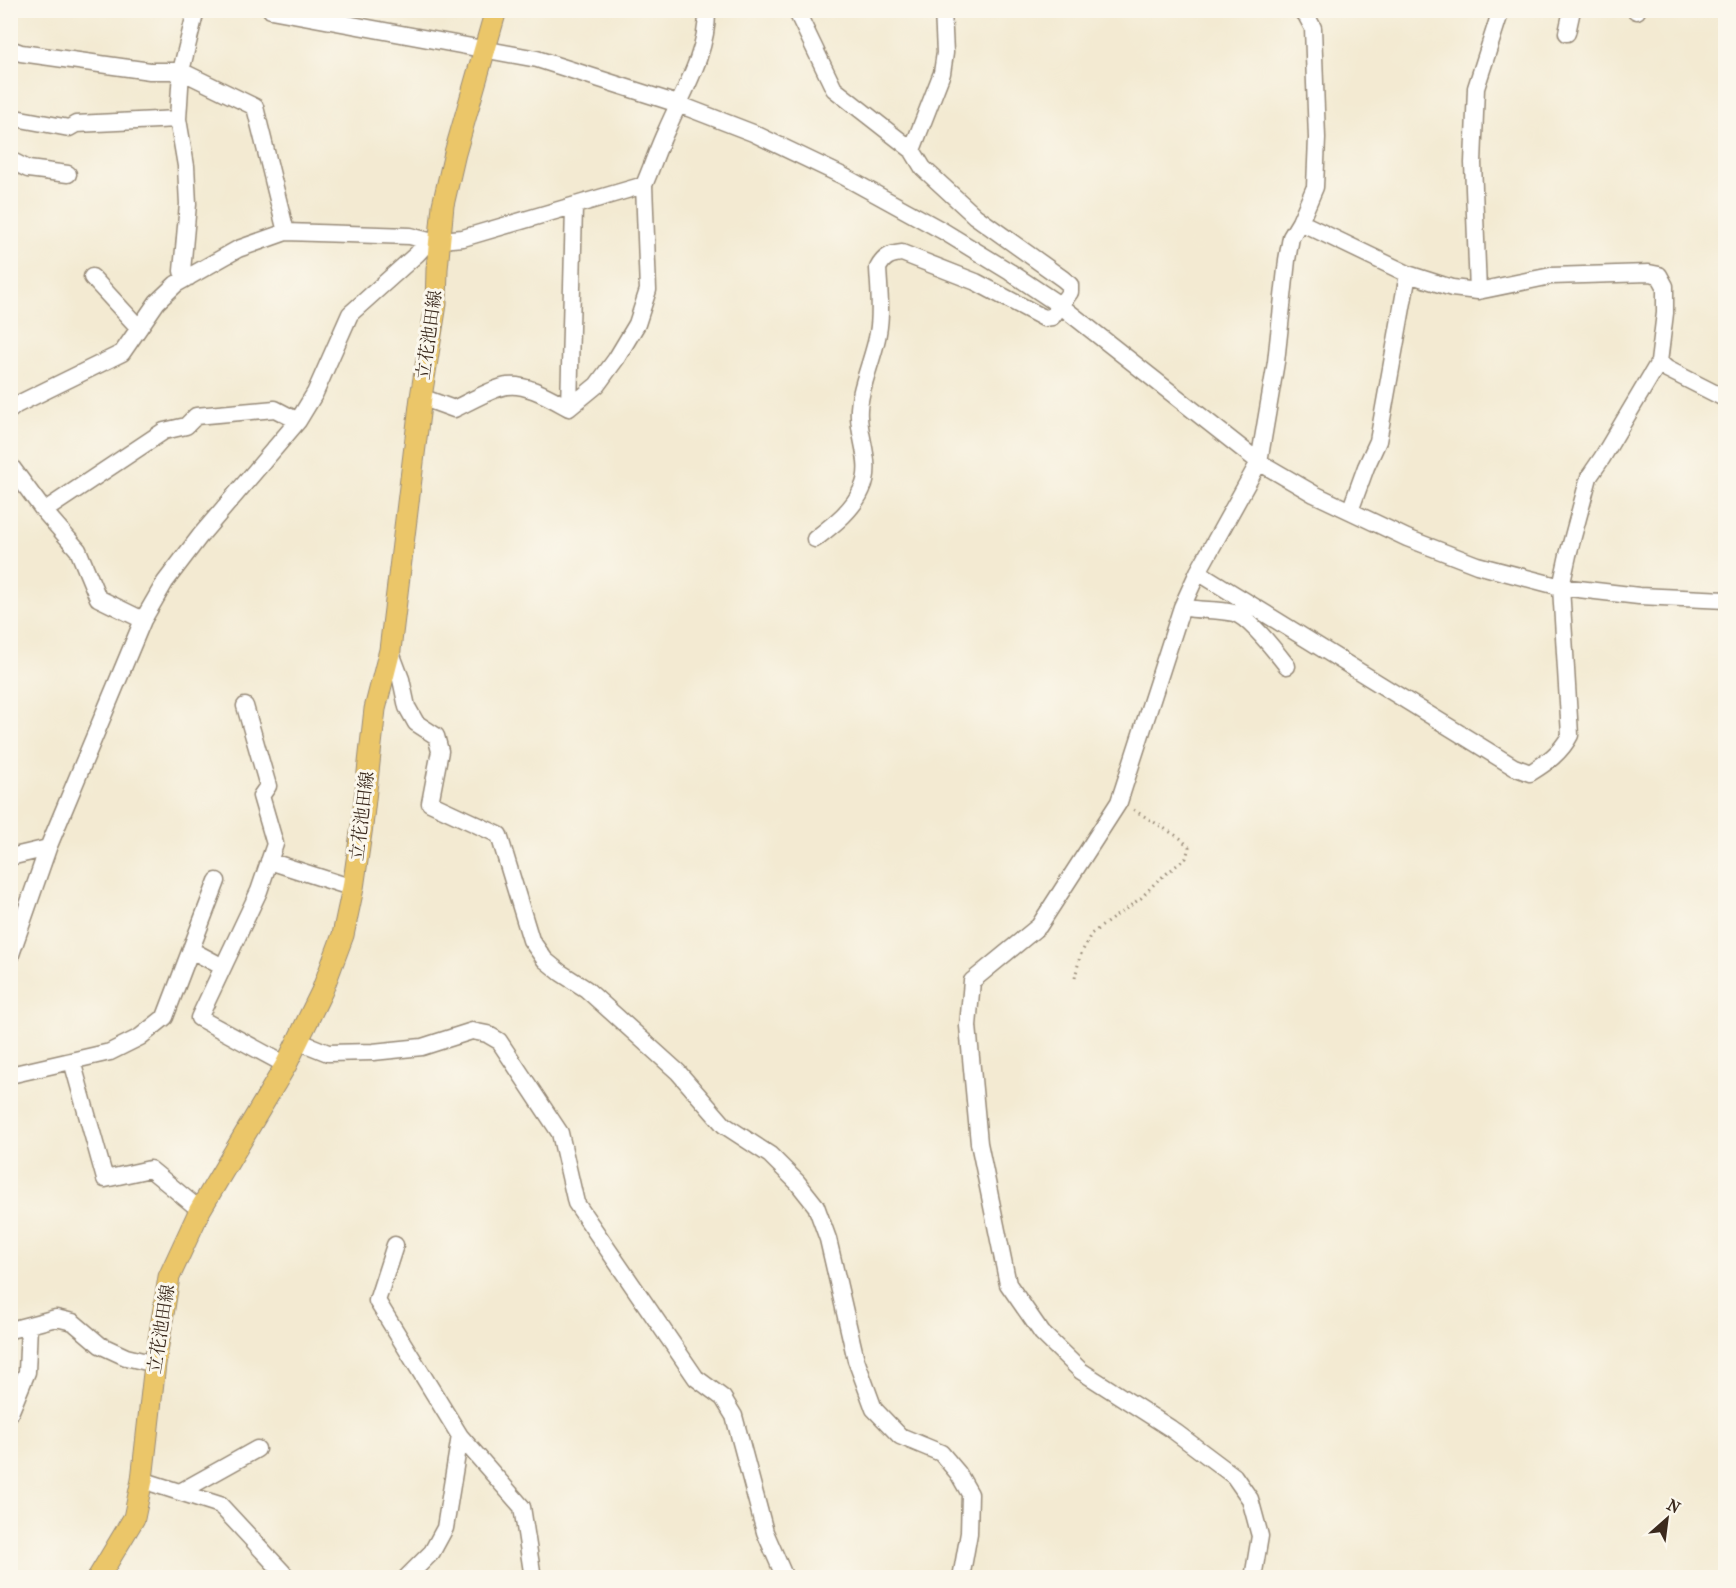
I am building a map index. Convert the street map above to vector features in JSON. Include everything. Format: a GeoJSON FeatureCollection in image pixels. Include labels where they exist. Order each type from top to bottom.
{"type":"FeatureCollection","features":[{"type":"Feature","properties":{"kind":"main road","name":"立花池田線"},"geometry":{"type":"LineString","coordinates":[[98,1578],[134,1518],[142,1480],[155,1364],[169,1277],[200,1210],[286,1065],[322,991],[343,935],[363,826],[375,709],[390,650],[421,397],[436,304],[434,240],[455,153],[496,10]]}},
{"type":"Feature","properties":{"kind":"street"},"geometry":{"type":"LineString","coordinates":[[189,277],[182,271],[188,204],[186,166],[178,119],[181,71],[196,10]]}},
{"type":"Feature","properties":{"kind":"street"},"geometry":{"type":"LineString","coordinates":[[271,10],[537,59],[678,104],[753,133],[843,176],[943,231],[1061,306],[1259,462],[1314,494],[1407,538],[1477,565],[1562,587],[1639,596],[1725,600]]}},
{"type":"Feature","properties":{"kind":"street"},"geometry":{"type":"LineString","coordinates":[[569,408],[597,384],[616,359],[637,324],[648,290],[644,186],[700,55],[707,22],[707,10]]}},
{"type":"Feature","properties":{"kind":"street"},"geometry":{"type":"LineString","coordinates":[[796,10],[834,89],[912,150],[923,168],[975,216],[1063,279],[1070,285],[1071,292],[1052,317],[1044,318],[976,282],[902,253],[891,254],[882,260],[878,268],[879,332],[858,416],[866,458],[866,474],[862,490],[839,521],[815,539]]}},
{"type":"Feature","properties":{"kind":"street"},"geometry":{"type":"LineString","coordinates":[[912,150],[942,73],[945,53],[943,10]]}},
{"type":"Feature","properties":{"kind":"street"},"geometry":{"type":"LineString","coordinates":[[1253,1578],[1260,1536],[1250,1499],[1234,1476],[1170,1428],[1081,1371],[1042,1333],[1008,1284],[979,1143],[968,1026],[972,981],[1039,926],[1119,802],[1182,607],[1198,572],[1259,462],[1291,237],[1300,222],[1314,186],[1317,138],[1313,28],[1305,13],[1300,10]]}},
{"type":"Feature","properties":{"kind":"street"},"geometry":{"type":"LineString","coordinates":[[1478,291],[1473,163],[1476,88],[1501,10]]}},
{"type":"Feature","properties":{"kind":"street"},"geometry":{"type":"LineString","coordinates":[[1567,33],[1572,10]]}},
{"type":"Feature","properties":{"kind":"street"},"geometry":{"type":"LineString","coordinates":[[10,49],[21,53],[150,71],[181,71],[255,107],[286,232]]}},
{"type":"Feature","properties":{"kind":"street"},"geometry":{"type":"LineString","coordinates":[[10,117],[69,128],[76,123],[178,119]]}},
{"type":"Feature","properties":{"kind":"street"},"geometry":{"type":"LineString","coordinates":[[10,160],[28,169],[68,174]]}},
{"type":"Feature","properties":{"kind":"street"},"geometry":{"type":"LineString","coordinates":[[10,410],[122,354],[157,302],[176,285],[238,249],[286,232],[410,236],[434,240],[463,238],[644,186]]}},
{"type":"Feature","properties":{"kind":"street"},"geometry":{"type":"LineString","coordinates":[[569,408],[574,207]]}},
{"type":"Feature","properties":{"kind":"street"},"geometry":{"type":"LineString","coordinates":[[1198,572],[1514,767],[1530,773],[1550,760],[1566,744],[1570,735],[1562,587],[1568,555],[1589,477],[1659,362],[1665,313],[1665,286],[1659,275],[1610,273],[1551,276],[1478,291],[1452,288],[1408,274],[1300,222]]}},
{"type":"Feature","properties":{"kind":"street"},"geometry":{"type":"LineString","coordinates":[[10,957],[48,848],[143,620],[165,582],[200,536],[298,421],[315,393],[350,314],[434,240]]}},
{"type":"Feature","properties":{"kind":"street"},"geometry":{"type":"LineString","coordinates":[[1350,511],[1366,466],[1378,441],[1408,274]]}},
{"type":"Feature","properties":{"kind":"street"},"geometry":{"type":"LineString","coordinates":[[92,277],[139,328]]}},
{"type":"Feature","properties":{"kind":"street"},"geometry":{"type":"LineString","coordinates":[[1659,362],[1667,369],[1725,399]]}},
{"type":"Feature","properties":{"kind":"street"},"geometry":{"type":"LineString","coordinates":[[421,397],[454,409],[506,386],[517,386],[542,393],[569,408]]}},
{"type":"Feature","properties":{"kind":"street"},"geometry":{"type":"LineString","coordinates":[[44,511],[164,431],[186,426],[195,416],[275,410],[298,421]]}},
{"type":"Feature","properties":{"kind":"street"},"geometry":{"type":"LineString","coordinates":[[10,465],[44,511],[78,550],[98,598],[143,620]]}},
{"type":"Feature","properties":{"kind":"street"},"geometry":{"type":"LineString","coordinates":[[1182,607],[1236,613],[1245,618],[1287,666]]}},
{"type":"Feature","properties":{"kind":"street"},"geometry":{"type":"LineString","coordinates":[[390,650],[401,679],[407,706],[416,723],[436,736],[440,751],[430,803],[499,835],[531,940],[545,960],[586,989],[669,1065],[724,1125],[770,1155],[797,1182],[816,1206],[828,1239],[856,1360],[874,1409],[900,1437],[941,1453],[958,1473],[970,1494],[969,1533],[961,1578]]}},
{"type":"Feature","properties":{"kind":"street"},"geometry":{"type":"LineString","coordinates":[[245,706],[268,786],[261,796],[275,844],[260,891],[199,1018],[286,1065]]}},
{"type":"Feature","properties":{"kind":"street"},"geometry":{"type":"LineString","coordinates":[[10,857],[48,848]]}},
{"type":"Feature","properties":{"kind":"street"},"geometry":{"type":"LineString","coordinates":[[269,861],[353,888]]}},
{"type":"Feature","properties":{"kind":"street"},"geometry":{"type":"LineString","coordinates":[[10,1075],[110,1052],[140,1037],[165,1017],[218,881]]}},
{"type":"Feature","properties":{"kind":"street"},"geometry":{"type":"LineString","coordinates":[[191,950],[223,967]]}},
{"type":"Feature","properties":{"kind":"street"},"geometry":{"type":"LineString","coordinates":[[298,1041],[328,1053],[373,1053],[422,1047],[472,1031],[487,1034],[499,1041],[560,1133],[576,1203],[696,1377],[723,1398],[734,1416],[765,1532],[785,1578]]}},
{"type":"Feature","properties":{"kind":"street"},"geometry":{"type":"LineString","coordinates":[[72,1061],[105,1179],[150,1169],[200,1210]]}},
{"type":"Feature","properties":{"kind":"street"},"geometry":{"type":"LineString","coordinates":[[395,1245],[377,1301],[460,1437],[522,1507],[532,1578]]}},
{"type":"Feature","properties":{"kind":"street"},"geometry":{"type":"LineString","coordinates":[[10,1330],[56,1318],[73,1322],[100,1345],[126,1357],[155,1364]]}},
{"type":"Feature","properties":{"kind":"street"},"geometry":{"type":"LineString","coordinates":[[10,1413],[27,1372],[29,1325]]}},
{"type":"Feature","properties":{"kind":"street"},"geometry":{"type":"LineString","coordinates":[[406,1578],[432,1552],[445,1528],[460,1437]]}},
{"type":"Feature","properties":{"kind":"street"},"geometry":{"type":"LineString","coordinates":[[180,1492],[257,1449]]}},
{"type":"Feature","properties":{"kind":"street"},"geometry":{"type":"LineString","coordinates":[[142,1480],[220,1505],[288,1578]]}},
{"type":"Feature","properties":{"kind":"path"},"geometry":{"type":"LineString","coordinates":[[1075,978],[1080,956],[1091,934],[1141,898],[1157,881],[1186,858],[1189,847],[1180,838],[1119,802]]}}]}
